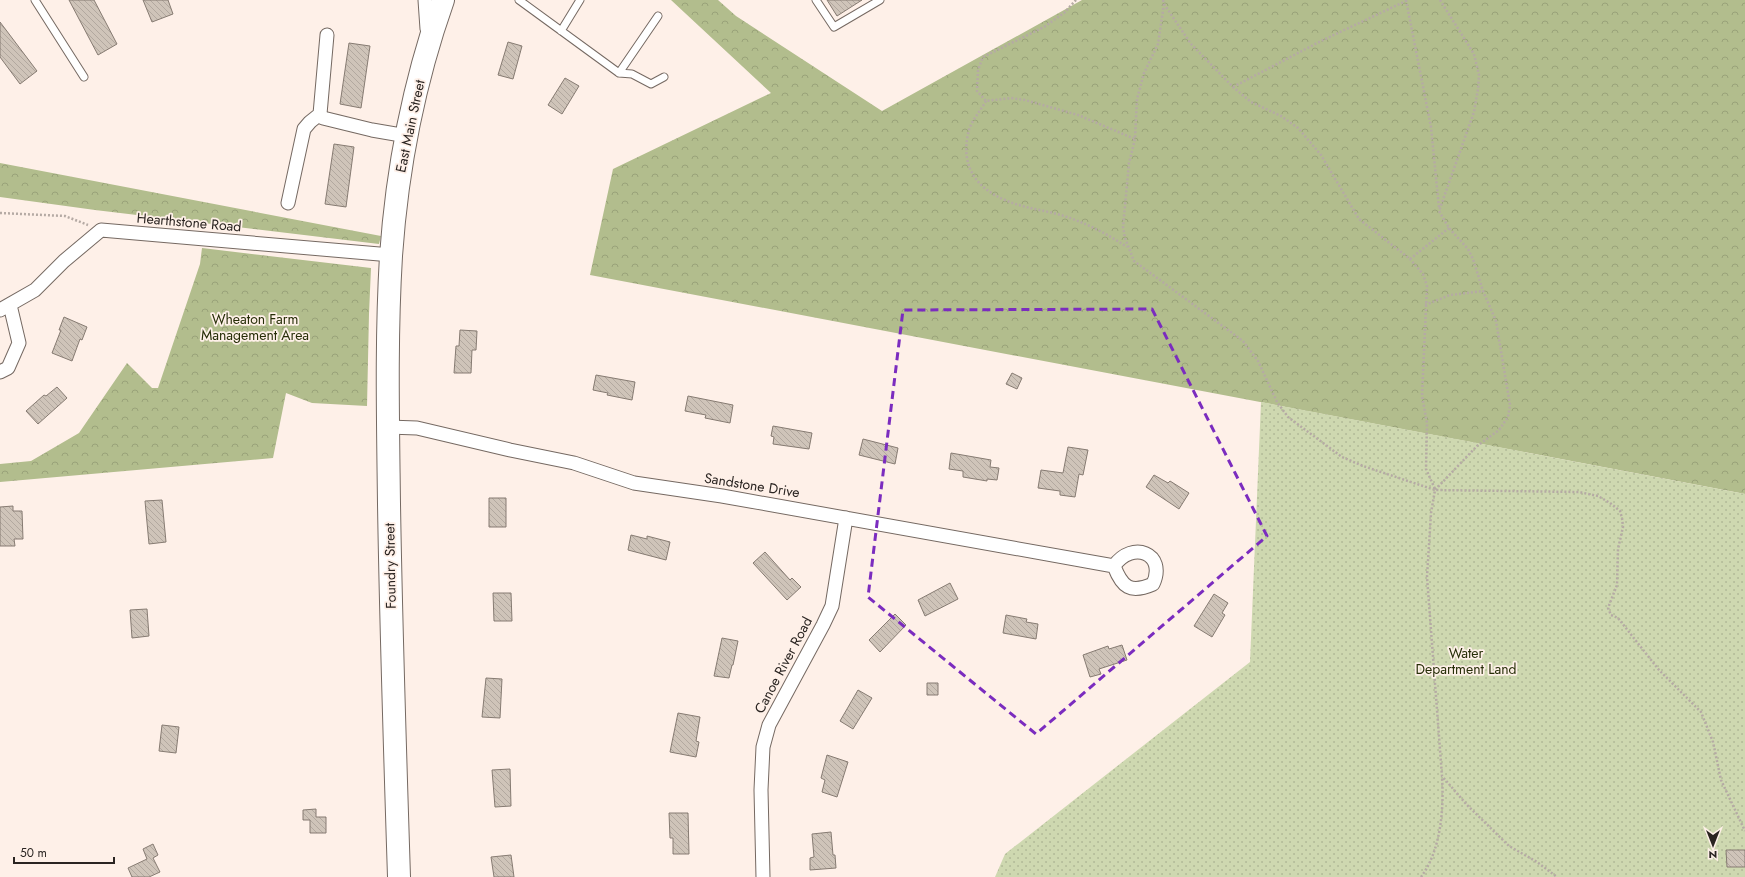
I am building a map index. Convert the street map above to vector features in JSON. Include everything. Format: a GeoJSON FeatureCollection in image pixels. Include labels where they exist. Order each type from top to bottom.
{"type":"FeatureCollection","features":[{"type":"Feature","properties":{"kind":"highway","name":"East Main Street"},"geometry":{"type":"LineString","coordinates":[[391,255],[399,180],[412,109],[432,34],[444,0]]}},
{"type":"Feature","properties":{"kind":"highway","name":"Foundry Street"},"geometry":{"type":"LineString","coordinates":[[391,255],[387,386],[391,611],[399,877]]}},
{"type":"Feature","properties":{"kind":"street"},"geometry":{"type":"LineString","coordinates":[[425,0],[427,29],[432,34]]}},
{"type":"Feature","properties":{"kind":"street"},"geometry":{"type":"LineString","coordinates":[[288,203],[304,129],[320,114],[327,34]]}},
{"type":"Feature","properties":{"kind":"street"},"geometry":{"type":"LineString","coordinates":[[320,114],[323,118],[372,130],[407,136]]}},
{"type":"Feature","properties":{"kind":"street"},"geometry":{"type":"LineString","coordinates":[[0,372],[8,368],[19,343],[5,308],[35,290],[64,261],[100,230]]}},
{"type":"Feature","properties":{"kind":"street","name":"Hearthstone Road"},"geometry":{"type":"LineString","coordinates":[[100,230],[391,255]]}},
{"type":"Feature","properties":{"kind":"street","name":"Sandstone Drive"},"geometry":{"type":"LineString","coordinates":[[388,427],[417,428],[574,463],[634,483],[722,496],[1114,566]]}},
{"type":"Feature","properties":{"kind":"street","name":"Canoe River Road"},"geometry":{"type":"LineString","coordinates":[[763,877],[761,790],[763,747],[769,725],[832,606],[846,518]]}},
{"type":"Feature","properties":{"kind":"lane"},"geometry":{"type":"LineString","coordinates":[[35,0],[84,77]]}},
{"type":"Feature","properties":{"kind":"lane"},"geometry":{"type":"LineString","coordinates":[[519,0],[619,73],[632,74],[651,84],[664,77]]}},
{"type":"Feature","properties":{"kind":"lane"},"geometry":{"type":"LineString","coordinates":[[560,31],[580,0]]}},
{"type":"Feature","properties":{"kind":"lane"},"geometry":{"type":"LineString","coordinates":[[816,0],[834,28],[880,0]]}},
{"type":"Feature","properties":{"kind":"lane"},"geometry":{"type":"LineString","coordinates":[[619,73],[658,16]]}},
{"type":"Feature","properties":{"kind":"path"},"geometry":{"type":"LineString","coordinates":[[986,101],[977,91],[979,80],[978,70],[983,57],[1044,27],[1064,13],[1076,0]]}},
{"type":"Feature","properties":{"kind":"path"},"geometry":{"type":"LineString","coordinates":[[1163,0],[1164,4],[1191,44],[1233,87],[1251,102],[1281,116],[1298,128],[1322,155],[1359,219],[1410,259],[1423,274],[1427,286],[1422,396],[1427,423],[1426,469],[1435,490],[1431,513],[1428,577],[1443,800],[1442,822],[1433,852],[1425,872],[1421,877]]}},
{"type":"Feature","properties":{"kind":"path"},"geometry":{"type":"LineString","coordinates":[[1439,210],[1474,112],[1479,75],[1474,54],[1440,0]]}},
{"type":"Feature","properties":{"kind":"path"},"geometry":{"type":"LineString","coordinates":[[1233,87],[1321,41],[1407,1],[1431,127],[1439,210],[1449,228],[1468,249],[1473,259],[1483,291],[1496,321],[1510,405],[1508,417],[1499,430],[1477,446],[1435,490]]}},
{"type":"Feature","properties":{"kind":"path"},"geometry":{"type":"LineString","coordinates":[[1164,4],[1158,44],[1144,73],[1137,98],[1135,139],[1129,163],[1127,200],[1123,227],[1128,247],[1134,261],[1243,341],[1258,361],[1277,402],[1288,417],[1342,457],[1363,466],[1435,490],[1579,492],[1598,496],[1615,506],[1620,511],[1623,527],[1618,549],[1617,585],[1608,608],[1611,615],[1618,618],[1659,670],[1701,712],[1713,742],[1721,780],[1745,832]]}},
{"type":"Feature","properties":{"kind":"path"},"geometry":{"type":"LineString","coordinates":[[986,101],[1011,98],[1025,100],[1078,115],[1135,139]]}},
{"type":"Feature","properties":{"kind":"path"},"geometry":{"type":"LineString","coordinates":[[986,101],[969,129],[966,154],[969,170],[980,184],[1005,200],[1068,217],[1108,234],[1128,247]]}},
{"type":"Feature","properties":{"kind":"path"},"geometry":{"type":"LineString","coordinates":[[0,213],[65,216],[100,230]]}},
{"type":"Feature","properties":{"kind":"path"},"geometry":{"type":"LineString","coordinates":[[1410,259],[1449,228]]}},
{"type":"Feature","properties":{"kind":"path"},"geometry":{"type":"LineString","coordinates":[[1425,305],[1450,295],[1483,291]]}},
{"type":"Feature","properties":{"kind":"path"},"geometry":{"type":"LineString","coordinates":[[1442,776],[1467,805],[1509,846],[1537,862],[1557,877]]}},
{"type":"Feature","properties":{"kind":"highlighted area"},"geometry":{"type":"Polygon","coordinates":[[[1152,309],[1267,536],[1036,734],[868,597],[903,310],[1152,309]]]}},
{"type":"Feature","properties":{"kind":"green space"},"geometry":{"type":"Polygon","coordinates":[[[671,0],[718,0],[736,16],[882,111],[1082,0],[1745,0],[1745,494],[590,275],[613,169],[771,93],[671,0]]]}},
{"type":"Feature","properties":{"kind":"green space"},"geometry":{"type":"Polygon","coordinates":[[[0,163],[381,236],[379,244],[95,210],[0,197],[0,163]]]}},
{"type":"Feature","properties":{"kind":"green space","name":"Wheaton Farm Management Area"},"geometry":{"type":"Polygon","coordinates":[[[202,248],[371,268],[367,406],[312,403],[286,393],[273,458],[0,482],[0,464],[31,461],[79,433],[127,363],[152,388],[158,388],[200,264],[202,248]]]}},
{"type":"Feature","properties":{"kind":"green space","name":"Water Department Land"},"geometry":{"type":"Polygon","coordinates":[[[1261,402],[1745,494],[1745,877],[995,877],[1005,854],[1250,662],[1261,402]]]}},
{"type":"Feature","properties":{"kind":"building"},"geometry":{"type":"Polygon","coordinates":[[[69,0],[94,0],[117,44],[98,55],[69,0]]]}},
{"type":"Feature","properties":{"kind":"building"},"geometry":{"type":"Polygon","coordinates":[[[143,0],[168,0],[173,14],[152,22],[143,0]]]}},
{"type":"Feature","properties":{"kind":"building"},"geometry":{"type":"Polygon","coordinates":[[[827,0],[862,0],[837,16],[827,0]]]}},
{"type":"Feature","properties":{"kind":"building"},"geometry":{"type":"Polygon","coordinates":[[[0,22],[37,71],[20,84],[0,57],[0,22]]]}},
{"type":"Feature","properties":{"kind":"building"},"geometry":{"type":"Polygon","coordinates":[[[508,42],[522,46],[513,79],[498,75],[508,42]]]}},
{"type":"Feature","properties":{"kind":"building"},"geometry":{"type":"Polygon","coordinates":[[[349,43],[370,46],[361,108],[340,104],[349,43]]]}},
{"type":"Feature","properties":{"kind":"building"},"geometry":{"type":"Polygon","coordinates":[[[565,78],[579,86],[562,114],[548,105],[565,78]]]}},
{"type":"Feature","properties":{"kind":"building"},"geometry":{"type":"Polygon","coordinates":[[[334,144],[354,147],[346,207],[325,204],[334,144]]]}},
{"type":"Feature","properties":{"kind":"building"},"geometry":{"type":"Polygon","coordinates":[[[64,317],[87,327],[82,340],[80,339],[72,361],[52,353],[61,330],[59,330],[64,317]]]}},
{"type":"Feature","properties":{"kind":"building"},"geometry":{"type":"Polygon","coordinates":[[[460,330],[477,331],[476,350],[472,350],[471,373],[454,373],[456,346],[459,346],[460,330]]]}},
{"type":"Feature","properties":{"kind":"building"},"geometry":{"type":"Polygon","coordinates":[[[1012,373],[1022,378],[1017,389],[1006,384],[1012,373]]]}},
{"type":"Feature","properties":{"kind":"building"},"geometry":{"type":"Polygon","coordinates":[[[596,375],[635,382],[632,400],[607,395],[608,393],[593,390],[596,375]]]}},
{"type":"Feature","properties":{"kind":"building"},"geometry":{"type":"Polygon","coordinates":[[[57,387],[67,398],[38,424],[26,411],[44,395],[46,396],[57,387]]]}},
{"type":"Feature","properties":{"kind":"building"},"geometry":{"type":"Polygon","coordinates":[[[688,396],[733,405],[730,423],[705,418],[706,415],[685,411],[688,396]]]}},
{"type":"Feature","properties":{"kind":"building"},"geometry":{"type":"Polygon","coordinates":[[[773,426],[812,433],[809,449],[773,444],[774,437],[771,436],[773,426]]]}},
{"type":"Feature","properties":{"kind":"building"},"geometry":{"type":"Polygon","coordinates":[[[863,439],[898,448],[895,464],[859,455],[863,439]]]}},
{"type":"Feature","properties":{"kind":"building"},"geometry":{"type":"Polygon","coordinates":[[[1068,447],[1088,450],[1083,475],[1079,474],[1075,497],[1060,495],[1060,491],[1038,488],[1041,470],[1063,473],[1068,447]]]}},
{"type":"Feature","properties":{"kind":"building"},"geometry":{"type":"Polygon","coordinates":[[[951,453],[991,460],[990,467],[999,468],[997,480],[987,479],[987,481],[963,477],[963,471],[949,469],[951,453]]]}},
{"type":"Feature","properties":{"kind":"building"},"geometry":{"type":"Polygon","coordinates":[[[1154,475],[1168,483],[1170,481],[1189,493],[1179,509],[1146,487],[1154,475]]]}},
{"type":"Feature","properties":{"kind":"building"},"geometry":{"type":"Polygon","coordinates":[[[489,498],[506,498],[506,527],[489,527],[489,498]]]}},
{"type":"Feature","properties":{"kind":"building"},"geometry":{"type":"Polygon","coordinates":[[[162,500],[166,542],[149,544],[145,501],[162,500]]]}},
{"type":"Feature","properties":{"kind":"building"},"geometry":{"type":"Polygon","coordinates":[[[13,506],[13,511],[22,511],[23,539],[14,539],[15,546],[0,546],[0,507],[13,506]]]}},
{"type":"Feature","properties":{"kind":"building"},"geometry":{"type":"Polygon","coordinates":[[[631,535],[647,539],[647,536],[670,542],[666,560],[628,550],[631,535]]]}},
{"type":"Feature","properties":{"kind":"building"},"geometry":{"type":"Polygon","coordinates":[[[765,552],[790,580],[792,578],[801,587],[787,600],[753,563],[765,552]]]}},
{"type":"Feature","properties":{"kind":"building"},"geometry":{"type":"Polygon","coordinates":[[[950,583],[958,599],[925,616],[918,600],[950,583]]]}},
{"type":"Feature","properties":{"kind":"building"},"geometry":{"type":"Polygon","coordinates":[[[493,593],[511,593],[512,621],[494,621],[493,593]]]}},
{"type":"Feature","properties":{"kind":"building"},"geometry":{"type":"Polygon","coordinates":[[[1214,594],[1228,603],[1222,613],[1225,615],[1212,637],[1194,626],[1214,594]]]}},
{"type":"Feature","properties":{"kind":"building"},"geometry":{"type":"Polygon","coordinates":[[[147,609],[149,636],[132,638],[130,610],[147,609]]]}},
{"type":"Feature","properties":{"kind":"building"},"geometry":{"type":"Polygon","coordinates":[[[895,614],[906,625],[880,652],[869,640],[895,614]]]}},
{"type":"Feature","properties":{"kind":"building"},"geometry":{"type":"Polygon","coordinates":[[[1006,615],[1027,619],[1026,622],[1038,624],[1036,639],[1003,633],[1006,615]]]}},
{"type":"Feature","properties":{"kind":"building"},"geometry":{"type":"Polygon","coordinates":[[[722,638],[738,641],[729,678],[714,676],[722,638]]]}},
{"type":"Feature","properties":{"kind":"building"},"geometry":{"type":"Polygon","coordinates":[[[1122,645],[1127,660],[1099,669],[1101,674],[1090,677],[1083,655],[1108,646],[1109,649],[1122,645]]]}},
{"type":"Feature","properties":{"kind":"building"},"geometry":{"type":"Polygon","coordinates":[[[486,678],[502,679],[500,718],[482,717],[486,678]]]}},
{"type":"Feature","properties":{"kind":"building"},"geometry":{"type":"Polygon","coordinates":[[[927,683],[938,683],[938,695],[927,695],[927,683]]]}},
{"type":"Feature","properties":{"kind":"building"},"geometry":{"type":"Polygon","coordinates":[[[858,690],[872,698],[853,729],[840,721],[858,690]]]}},
{"type":"Feature","properties":{"kind":"building"},"geometry":{"type":"Polygon","coordinates":[[[678,713],[700,717],[696,741],[699,742],[696,757],[670,752],[678,713]]]}},
{"type":"Feature","properties":{"kind":"building"},"geometry":{"type":"Polygon","coordinates":[[[162,725],[179,727],[176,753],[159,751],[162,725]]]}},
{"type":"Feature","properties":{"kind":"building"},"geometry":{"type":"Polygon","coordinates":[[[827,755],[848,762],[837,797],[822,792],[825,780],[821,778],[827,755]]]}},
{"type":"Feature","properties":{"kind":"building"},"geometry":{"type":"Polygon","coordinates":[[[510,769],[511,806],[495,807],[492,770],[510,769]]]}},
{"type":"Feature","properties":{"kind":"building"},"geometry":{"type":"Polygon","coordinates":[[[316,809],[316,817],[326,817],[326,833],[310,833],[310,820],[303,820],[303,810],[316,809]]]}},
{"type":"Feature","properties":{"kind":"building"},"geometry":{"type":"Polygon","coordinates":[[[669,813],[688,813],[689,854],[673,854],[673,838],[670,838],[669,813]]]}},
{"type":"Feature","properties":{"kind":"building"},"geometry":{"type":"Polygon","coordinates":[[[831,832],[836,868],[810,870],[810,858],[814,857],[812,834],[831,832]]]}},
{"type":"Feature","properties":{"kind":"building"},"geometry":{"type":"Polygon","coordinates":[[[153,844],[158,855],[153,858],[160,872],[149,877],[132,877],[128,868],[147,859],[143,849],[153,844]]]}},
{"type":"Feature","properties":{"kind":"building"},"geometry":{"type":"Polygon","coordinates":[[[1726,850],[1745,850],[1745,867],[1727,867],[1726,850]]]}},
{"type":"Feature","properties":{"kind":"building"},"geometry":{"type":"Polygon","coordinates":[[[511,855],[514,877],[494,877],[491,857],[511,855]]]}}]}
